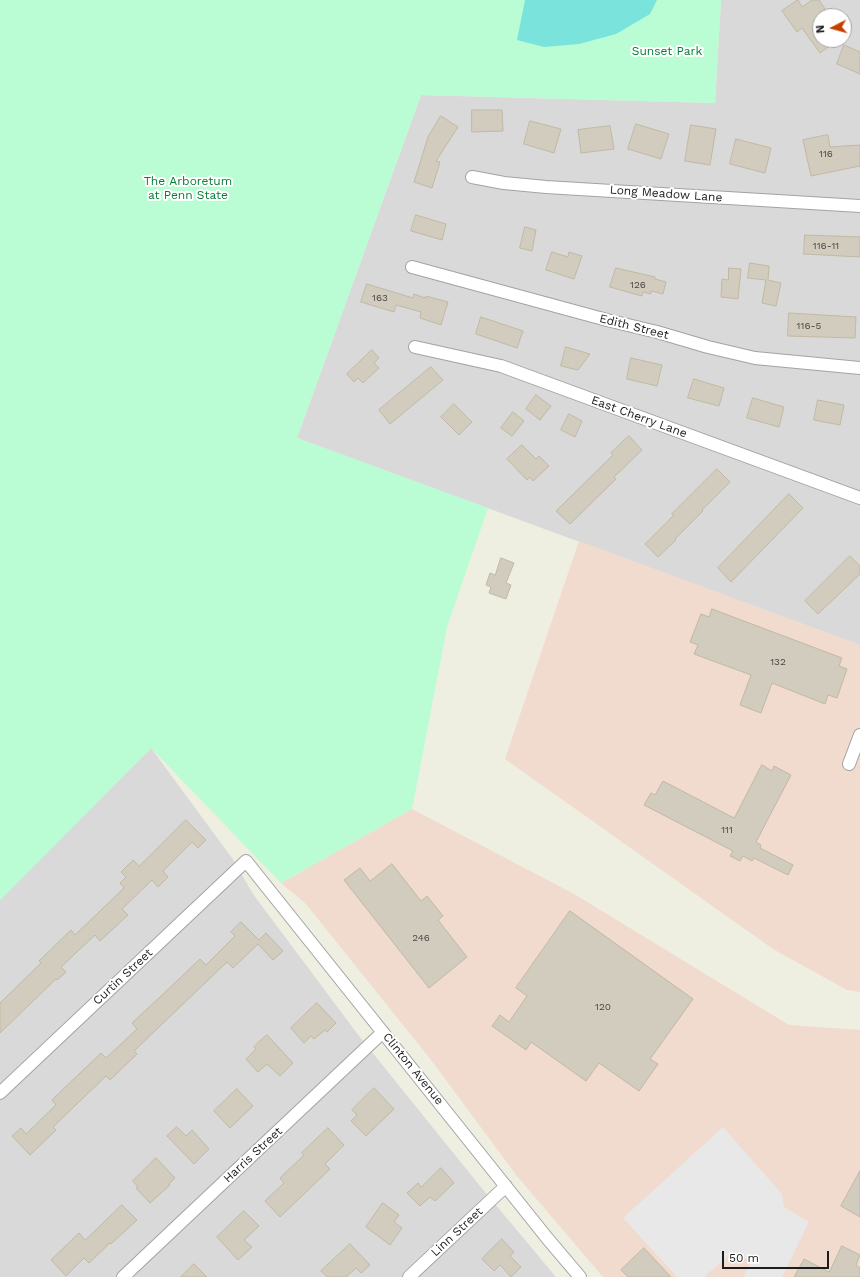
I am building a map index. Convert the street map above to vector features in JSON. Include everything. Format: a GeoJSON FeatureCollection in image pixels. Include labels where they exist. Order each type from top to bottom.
{"type":"FeatureCollection","features":[{"type":"Feature","properties":{"kind":"street","name":"Long Meadow Lane"},"geometry":{"type":"LineString","coordinates":[[472,177],[504,183],[546,187],[860,206]]}},
{"type":"Feature","properties":{"kind":"street","name":"Edith Street"},"geometry":{"type":"LineString","coordinates":[[412,267],[606,320],[755,358],[860,368]]}},
{"type":"Feature","properties":{"kind":"street","name":"East Cherry Lane"},"geometry":{"type":"LineString","coordinates":[[415,347],[501,366],[860,498]]}},
{"type":"Feature","properties":{"kind":"street"},"geometry":{"type":"LineString","coordinates":[[849,764],[860,736]]}},
{"type":"Feature","properties":{"kind":"street","name":"Clinton Avenue"},"geometry":{"type":"LineString","coordinates":[[246,861],[547,1238],[580,1277]]}},
{"type":"Feature","properties":{"kind":"street","name":"Curtin Street"},"geometry":{"type":"LineString","coordinates":[[0,1093],[246,861]]}},
{"type":"Feature","properties":{"kind":"street","name":"Harris Street"},"geometry":{"type":"LineString","coordinates":[[123,1277],[383,1032]]}},
{"type":"Feature","properties":{"kind":"street","name":"Linn Street"},"geometry":{"type":"LineString","coordinates":[[408,1277],[506,1186]]}},
{"type":"Feature","properties":{"kind":"shaded area"},"geometry":{"type":"Polygon","coordinates":[[[525,0],[657,0],[650,14],[616,34],[579,44],[544,47],[517,40],[525,0]]]}},
{"type":"Feature","properties":{"kind":"shaded area"},"geometry":{"type":"Polygon","coordinates":[[[721,0],[860,0],[860,645],[297,438],[421,95],[715,103],[721,0]]]}},
{"type":"Feature","properties":{"kind":"shaded area"},"geometry":{"type":"Polygon","coordinates":[[[579,541],[860,645],[860,992],[847,990],[773,949],[505,759],[579,541]]]}},
{"type":"Feature","properties":{"kind":"shaded area"},"geometry":{"type":"Polygon","coordinates":[[[151,748],[232,858],[253,894],[359,1036],[480,1186],[556,1277],[0,1277],[0,900],[151,748]]]}},
{"type":"Feature","properties":{"kind":"shaded area"},"geometry":{"type":"Polygon","coordinates":[[[412,809],[574,894],[789,1025],[860,1030],[860,1277],[603,1277],[517,1176],[431,1060],[306,904],[281,883],[412,809]]]}},
{"type":"Feature","properties":{"kind":"shaded area"},"geometry":{"type":"Polygon","coordinates":[[[723,1127],[782,1194],[784,1207],[809,1222],[782,1277],[743,1277],[752,1261],[733,1252],[704,1277],[677,1277],[623,1218],[723,1127]]]}},
{"type":"Feature","properties":{"kind":"green space","name":"The Arboretum at Penn State"},"geometry":{"type":"Polygon","coordinates":[[[0,0],[721,0],[715,103],[421,95],[297,438],[488,508],[447,627],[412,809],[281,883],[151,748],[0,900],[0,0]]]}},
{"type":"Feature","properties":{"kind":"building"},"geometry":{"type":"Polygon","coordinates":[[[798,0],[802,7],[812,0],[819,0],[824,8],[812,8],[812,42],[802,28],[797,32],[782,11],[798,0]]]}},
{"type":"Feature","properties":{"kind":"building"},"geometry":{"type":"Polygon","coordinates":[[[816,48],[827,48],[820,53],[816,48]]]}},
{"type":"Feature","properties":{"kind":"building"},"geometry":{"type":"Polygon","coordinates":[[[843,48],[851,48],[860,52],[860,74],[837,64],[843,48]]]}},
{"type":"Feature","properties":{"kind":"building"},"geometry":{"type":"Polygon","coordinates":[[[472,110],[502,110],[503,131],[472,132],[472,110]]]}},
{"type":"Feature","properties":{"kind":"building"},"geometry":{"type":"Polygon","coordinates":[[[441,116],[458,127],[436,161],[440,162],[432,188],[414,182],[428,137],[441,116]]]}},
{"type":"Feature","properties":{"kind":"building"},"geometry":{"type":"Polygon","coordinates":[[[530,121],[561,129],[554,153],[524,144],[530,121]]]}},
{"type":"Feature","properties":{"kind":"building"},"geometry":{"type":"Polygon","coordinates":[[[636,124],[669,134],[661,159],[628,149],[636,124]]]}},
{"type":"Feature","properties":{"kind":"building"},"geometry":{"type":"Polygon","coordinates":[[[691,125],[716,129],[710,165],[685,161],[691,125]]]}},
{"type":"Feature","properties":{"kind":"building"},"geometry":{"type":"Polygon","coordinates":[[[610,126],[614,149],[581,153],[578,130],[610,126]]]}},
{"type":"Feature","properties":{"kind":"building"},"geometry":{"type":"Polygon","coordinates":[[[828,135],[830,147],[860,145],[860,166],[811,176],[803,140],[828,135]]]}},
{"type":"Feature","properties":{"kind":"building"},"geometry":{"type":"Polygon","coordinates":[[[736,139],[771,148],[765,173],[730,164],[736,139]]]}},
{"type":"Feature","properties":{"kind":"building"},"geometry":{"type":"Polygon","coordinates":[[[416,215],[446,224],[442,240],[411,231],[416,215]]]}},
{"type":"Feature","properties":{"kind":"building"},"geometry":{"type":"Polygon","coordinates":[[[525,227],[536,230],[532,251],[520,248],[525,227]]]}},
{"type":"Feature","properties":{"kind":"building"},"geometry":{"type":"Polygon","coordinates":[[[805,235],[860,237],[860,257],[804,254],[805,235]]]}},
{"type":"Feature","properties":{"kind":"building"},"geometry":{"type":"Polygon","coordinates":[[[552,252],[568,257],[569,252],[582,256],[574,279],[546,270],[552,252]]]}},
{"type":"Feature","properties":{"kind":"building"},"geometry":{"type":"Polygon","coordinates":[[[750,263],[769,266],[768,280],[781,283],[776,306],[762,303],[766,280],[748,278],[750,263]]]}},
{"type":"Feature","properties":{"kind":"building"},"geometry":{"type":"Polygon","coordinates":[[[616,268],[655,277],[655,279],[666,282],[663,294],[651,291],[651,294],[643,292],[642,296],[610,287],[616,268]]]}},
{"type":"Feature","properties":{"kind":"building"},"geometry":{"type":"Polygon","coordinates":[[[729,268],[741,269],[738,299],[721,297],[722,279],[728,280],[729,268]]]}},
{"type":"Feature","properties":{"kind":"building"},"geometry":{"type":"Polygon","coordinates":[[[367,284],[413,298],[414,294],[425,298],[426,296],[448,302],[441,325],[420,318],[421,312],[396,305],[394,312],[361,302],[367,284]]]}},
{"type":"Feature","properties":{"kind":"building"},"geometry":{"type":"Polygon","coordinates":[[[789,313],[856,317],[855,338],[788,336],[789,313]]]}},
{"type":"Feature","properties":{"kind":"building"},"geometry":{"type":"Polygon","coordinates":[[[481,317],[523,331],[517,348],[476,334],[481,317]]]}},
{"type":"Feature","properties":{"kind":"building"},"geometry":{"type":"Polygon","coordinates":[[[566,347],[590,354],[578,370],[561,366],[566,347]]]}},
{"type":"Feature","properties":{"kind":"building"},"geometry":{"type":"Polygon","coordinates":[[[372,350],[379,358],[374,363],[379,368],[363,383],[358,378],[354,382],[347,374],[372,350]]]}},
{"type":"Feature","properties":{"kind":"building"},"geometry":{"type":"Polygon","coordinates":[[[631,358],[662,365],[657,386],[627,379],[631,358]]]}},
{"type":"Feature","properties":{"kind":"building"},"geometry":{"type":"Polygon","coordinates":[[[431,367],[443,380],[390,424],[379,410],[431,367]]]}},
{"type":"Feature","properties":{"kind":"building"},"geometry":{"type":"Polygon","coordinates":[[[694,379],[724,388],[719,406],[688,398],[694,379]]]}},
{"type":"Feature","properties":{"kind":"building"},"geometry":{"type":"Polygon","coordinates":[[[536,395],[551,406],[540,420],[526,409],[536,395]]]}},
{"type":"Feature","properties":{"kind":"building"},"geometry":{"type":"Polygon","coordinates":[[[753,398],[784,407],[779,427],[747,418],[753,398]]]}},
{"type":"Feature","properties":{"kind":"building"},"geometry":{"type":"Polygon","coordinates":[[[818,400],[844,405],[840,425],[814,420],[818,400]]]}},
{"type":"Feature","properties":{"kind":"building"},"geometry":{"type":"Polygon","coordinates":[[[454,404],[472,422],[459,435],[441,417],[454,404]]]}},
{"type":"Feature","properties":{"kind":"building"},"geometry":{"type":"Polygon","coordinates":[[[513,412],[524,421],[512,436],[501,428],[513,412]]]}},
{"type":"Feature","properties":{"kind":"building"},"geometry":{"type":"Polygon","coordinates":[[[569,414],[582,421],[575,437],[561,430],[569,414]]]}},
{"type":"Feature","properties":{"kind":"building"},"geometry":{"type":"Polygon","coordinates":[[[629,436],[642,450],[614,477],[616,479],[570,524],[556,511],[613,455],[611,453],[629,436]]]}},
{"type":"Feature","properties":{"kind":"building"},"geometry":{"type":"Polygon","coordinates":[[[522,445],[536,459],[539,456],[549,466],[533,481],[530,477],[527,480],[507,459],[522,445]]]}},
{"type":"Feature","properties":{"kind":"building"},"geometry":{"type":"Polygon","coordinates":[[[717,469],[730,482],[675,539],[676,540],[658,557],[645,544],[674,515],[672,514],[717,469]]]}},
{"type":"Feature","properties":{"kind":"building"},"geometry":{"type":"Polygon","coordinates":[[[789,494],[803,508],[731,582],[718,568],[789,494]]]}},
{"type":"Feature","properties":{"kind":"building"},"geometry":{"type":"Polygon","coordinates":[[[850,556],[860,566],[860,574],[818,614],[805,601],[850,556]]]}},
{"type":"Feature","properties":{"kind":"building"},"geometry":{"type":"Polygon","coordinates":[[[501,558],[514,563],[506,583],[511,585],[506,599],[489,593],[491,587],[486,585],[490,573],[495,575],[501,558]]]}},
{"type":"Feature","properties":{"kind":"building"},"geometry":{"type":"Polygon","coordinates":[[[712,609],[842,658],[839,666],[847,669],[837,698],[828,695],[825,704],[772,683],[761,713],[740,705],[751,675],[694,654],[698,645],[690,642],[701,614],[709,617],[712,609]]]}},
{"type":"Feature","properties":{"kind":"building"},"geometry":{"type":"Polygon","coordinates":[[[762,765],[772,771],[774,766],[791,775],[756,842],[761,845],[760,848],[793,865],[788,875],[754,858],[752,861],[743,856],[740,861],[730,856],[733,851],[644,805],[651,793],[655,795],[663,781],[734,818],[762,765]]]}},
{"type":"Feature","properties":{"kind":"building"},"geometry":{"type":"Polygon","coordinates":[[[186,820],[206,840],[198,848],[192,842],[163,871],[168,877],[158,887],[152,880],[122,909],[128,915],[100,941],[95,935],[61,967],[66,972],[57,980],[56,979],[0,1033],[0,1003],[41,963],[39,961],[71,930],[75,935],[124,888],[120,883],[126,877],[121,872],[133,860],[139,866],[186,820]]]}},
{"type":"Feature","properties":{"kind":"building"},"geometry":{"type":"Polygon","coordinates":[[[392,864],[421,901],[427,896],[443,916],[438,920],[467,957],[429,988],[344,880],[360,868],[370,881],[392,864]]]}},
{"type":"Feature","properties":{"kind":"building"},"geometry":{"type":"Polygon","coordinates":[[[570,911],[693,999],[650,1059],[658,1064],[639,1091],[599,1063],[586,1081],[531,1042],[526,1050],[492,1026],[500,1015],[509,1022],[527,996],[516,988],[570,911]]]}},
{"type":"Feature","properties":{"kind":"building"},"geometry":{"type":"Polygon","coordinates":[[[241,922],[259,940],[266,933],[283,951],[273,960],[258,944],[233,968],[227,962],[134,1051],[137,1054],[110,1080],[106,1076],[53,1127],[56,1130],[30,1155],[12,1136],[21,1128],[26,1134],[56,1105],[52,1100],[101,1053],[106,1058],[137,1029],[132,1023],[200,959],[206,965],[235,936],[231,932],[241,922]]]}},
{"type":"Feature","properties":{"kind":"building"},"geometry":{"type":"Polygon","coordinates":[[[317,1003],[336,1023],[327,1032],[325,1030],[314,1039],[311,1036],[304,1043],[291,1028],[317,1003]]]}},
{"type":"Feature","properties":{"kind":"building"},"geometry":{"type":"Polygon","coordinates":[[[267,1035],[293,1063],[280,1076],[267,1064],[258,1072],[246,1059],[256,1049],[254,1047],[267,1035]]]}},
{"type":"Feature","properties":{"kind":"building"},"geometry":{"type":"Polygon","coordinates":[[[374,1088],[394,1109],[366,1136],[351,1121],[357,1115],[352,1110],[374,1088]]]}},
{"type":"Feature","properties":{"kind":"building"},"geometry":{"type":"Polygon","coordinates":[[[237,1089],[253,1106],[230,1128],[214,1111],[237,1089]]]}},
{"type":"Feature","properties":{"kind":"building"},"geometry":{"type":"Polygon","coordinates":[[[177,1127],[186,1136],[192,1130],[209,1149],[194,1164],[167,1136],[177,1127]]]}},
{"type":"Feature","properties":{"kind":"building"},"geometry":{"type":"Polygon","coordinates":[[[328,1128],[344,1145],[325,1164],[330,1169],[280,1217],[265,1201],[284,1183],[280,1178],[304,1155],[302,1153],[328,1128]]]}},
{"type":"Feature","properties":{"kind":"building"},"geometry":{"type":"Polygon","coordinates":[[[156,1158],[175,1178],[169,1184],[170,1185],[150,1203],[136,1188],[138,1187],[133,1181],[156,1158]]]}},
{"type":"Feature","properties":{"kind":"building"},"geometry":{"type":"Polygon","coordinates":[[[441,1168],[454,1183],[435,1201],[430,1197],[420,1206],[407,1193],[418,1183],[421,1187],[441,1168]]]}},
{"type":"Feature","properties":{"kind":"building"},"geometry":{"type":"Polygon","coordinates":[[[860,1171],[860,1217],[841,1206],[860,1171]]]}},
{"type":"Feature","properties":{"kind":"building"},"geometry":{"type":"Polygon","coordinates":[[[383,1203],[399,1215],[394,1222],[402,1228],[390,1245],[366,1227],[383,1203]]]}},
{"type":"Feature","properties":{"kind":"building"},"geometry":{"type":"Polygon","coordinates":[[[122,1205],[137,1220],[89,1263],[84,1258],[66,1276],[51,1260],[79,1233],[85,1240],[122,1205]]]}},
{"type":"Feature","properties":{"kind":"building"},"geometry":{"type":"Polygon","coordinates":[[[244,1211],[259,1226],[244,1240],[252,1247],[238,1260],[217,1237],[244,1211]]]}},
{"type":"Feature","properties":{"kind":"building"},"geometry":{"type":"Polygon","coordinates":[[[502,1239],[514,1252],[510,1256],[521,1267],[511,1277],[500,1265],[494,1271],[482,1259],[502,1239]]]}},
{"type":"Feature","properties":{"kind":"building"},"geometry":{"type":"Polygon","coordinates":[[[350,1244],[370,1265],[361,1273],[356,1268],[346,1277],[327,1277],[321,1271],[350,1244]]]}},
{"type":"Feature","properties":{"kind":"building"},"geometry":{"type":"Polygon","coordinates":[[[842,1246],[860,1255],[856,1265],[860,1268],[860,1277],[794,1277],[804,1259],[829,1272],[842,1246]]]}},
{"type":"Feature","properties":{"kind":"building"},"geometry":{"type":"Polygon","coordinates":[[[644,1248],[671,1277],[628,1277],[621,1270],[644,1248]]]}},
{"type":"Feature","properties":{"kind":"building"},"geometry":{"type":"Polygon","coordinates":[[[194,1264],[207,1277],[181,1277],[194,1264]]]}},
{"type":"Feature","properties":{"kind":"park label","name":"Sunset Park"},"geometry":{"type":"Point","coordinates":[667,51]}}]}
